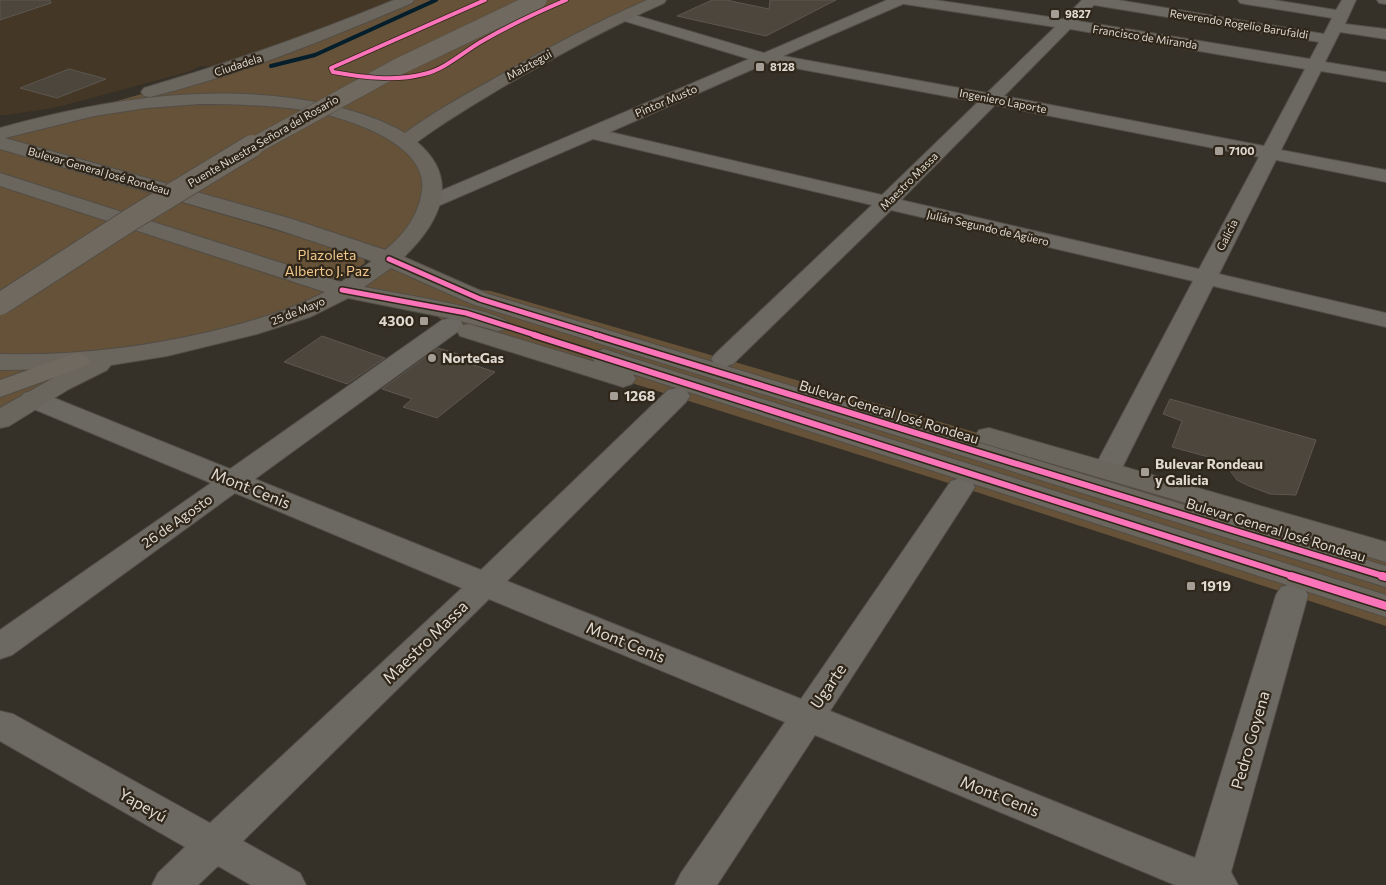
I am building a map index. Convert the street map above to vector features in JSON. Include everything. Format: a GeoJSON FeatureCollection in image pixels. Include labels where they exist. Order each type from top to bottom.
{"type":"FeatureCollection","features":[{"type":"Feature","properties":{"kind":"highway","name":"Puente Nuestra Señora del Rosario"},"geometry":{"type":"LineString","coordinates":[[0,286],[123,208],[283,116],[398,56],[520,0]]}},
{"type":"Feature","properties":{"kind":"highway","name":"Puente Nuestra Señora del Rosario"},"geometry":{"type":"LineString","coordinates":[[0,304],[145,208],[300,118],[382,75],[538,0]]}},
{"type":"Feature","properties":{"kind":"highway"},"geometry":{"type":"LineString","coordinates":[[0,389],[77,361]]}},
{"type":"Feature","properties":{"kind":"main road","name":"Ciudadela"},"geometry":{"type":"LineString","coordinates":[[59,118],[267,56],[328,34],[407,0]]}},
{"type":"Feature","properties":{"kind":"main road","name":"Maiztegui"},"geometry":{"type":"LineString","coordinates":[[406,141],[423,128],[509,77],[623,16],[659,0]]}},
{"type":"Feature","properties":{"kind":"main road","name":"25 de Mayo"},"geometry":{"type":"LineString","coordinates":[[0,134],[59,118],[159,102],[223,99],[300,104],[360,118],[378,125],[406,141],[416,149],[428,165],[433,184],[431,202],[423,221],[407,242],[389,259],[342,290],[300,312],[249,329],[182,346],[118,357],[77,361],[0,362]]}},
{"type":"Feature","properties":{"kind":"main road"},"geometry":{"type":"LineString","coordinates":[[0,125],[59,118]]}},
{"type":"Feature","properties":{"kind":"main road","name":"Bulevar General José Rondeau"},"geometry":{"type":"LineString","coordinates":[[0,143],[284,224],[389,259],[480,300],[1386,577]]}},
{"type":"Feature","properties":{"kind":"main road"},"geometry":{"type":"LineString","coordinates":[[0,179],[342,290],[466,313],[1386,606]]}},
{"type":"Feature","properties":{"kind":"main road","name":"Bulevar General José Rondeau"},"geometry":{"type":"LineString","coordinates":[[454,287],[491,290],[1386,552]]}},
{"type":"Feature","properties":{"kind":"main road"},"geometry":{"type":"LineString","coordinates":[[420,305],[451,326],[678,396],[1386,626]]}},
{"type":"Feature","properties":{"kind":"main road"},"geometry":{"type":"LineString","coordinates":[[0,420],[76,374],[118,357]]}},
{"type":"Feature","properties":{"kind":"street","name":"Pintor Musto"},"geometry":{"type":"LineString","coordinates":[[431,202],[900,0]]}},
{"type":"Feature","properties":{"kind":"street","name":"Francisco de Miranda"},"geometry":{"type":"LineString","coordinates":[[904,0],[1067,24],[1386,77]]}},
{"type":"Feature","properties":{"kind":"street","name":"Maestro Massa"},"geometry":{"type":"LineString","coordinates":[[724,359],[886,204],[1091,0]]}},
{"type":"Feature","properties":{"kind":"street","name":"Reverendo Rogelio Barufaldi"},"geometry":{"type":"LineString","coordinates":[[1091,0],[1338,20]]}},
{"type":"Feature","properties":{"kind":"street"},"geometry":{"type":"LineString","coordinates":[[1245,0],[1338,20],[1386,34]]}},
{"type":"Feature","properties":{"kind":"street","name":"Ingeniero Laporte"},"geometry":{"type":"LineString","coordinates":[[623,16],[764,58],[992,99],[1386,176]]}},
{"type":"Feature","properties":{"kind":"street","name":"Galicia"},"geometry":{"type":"LineString","coordinates":[[1107,470],[1338,20]]}},
{"type":"Feature","properties":{"kind":"street","name":"Julián Segundo de Agüero"},"geometry":{"type":"LineString","coordinates":[[591,133],[886,204],[1386,320]]}},
{"type":"Feature","properties":{"kind":"street","name":"26 de Agosto"},"geometry":{"type":"LineString","coordinates":[[0,647],[451,326]]}},
{"type":"Feature","properties":{"kind":"street","name":"Maestro Massa"},"geometry":{"type":"LineString","coordinates":[[172,885],[486,584],[678,396]]}},
{"type":"Feature","properties":{"kind":"street","name":"Mont Cenis"},"geometry":{"type":"LineString","coordinates":[[32,399],[234,480],[1211,884]]}},
{"type":"Feature","properties":{"kind":"street","name":"Ugarte"},"geometry":{"type":"LineString","coordinates":[[695,885],[961,487]]}},
{"type":"Feature","properties":{"kind":"street","name":"Pedro Goyena"},"geometry":{"type":"LineString","coordinates":[[1211,884],[1292,595]]}},
{"type":"Feature","properties":{"kind":"street","name":"Yapeyú"},"geometry":{"type":"LineString","coordinates":[[0,724],[286,885]]}},
{"type":"Feature","properties":{"kind":"shaded area"},"geometry":{"type":"Polygon","coordinates":[[[0,0],[396,0],[346,21],[217,66],[200,66],[188,72],[54,108],[0,115],[0,0]]]}},
{"type":"Feature","properties":{"kind":"green space"},"geometry":{"type":"Polygon","coordinates":[[[407,0],[659,0],[623,16],[406,141],[433,184],[390,259],[454,287],[491,291],[1386,552],[1386,626],[961,487],[451,326],[420,305],[342,290],[389,259],[0,143],[0,134],[209,75],[407,0]]]}},
{"type":"Feature","properties":{"kind":"green space","name":"Plazoleta Alberto J. Paz"},"geometry":{"type":"Polygon","coordinates":[[[0,149],[357,254],[364,258],[365,263],[346,277],[332,280],[0,174],[0,149]]]}},
{"type":"Feature","properties":{"kind":"green space"},"geometry":{"type":"Polygon","coordinates":[[[0,179],[342,290],[300,311],[118,357],[0,420],[0,179]]]}},
{"type":"Feature","properties":{"kind":"building"},"geometry":{"type":"Polygon","coordinates":[[[0,0],[50,0],[51,3],[0,20],[0,0]]]}},
{"type":"Feature","properties":{"kind":"building"},"geometry":{"type":"Polygon","coordinates":[[[712,0],[726,0],[769,9],[770,0],[836,0],[766,36],[677,16],[712,0]]]}},
{"type":"Feature","properties":{"kind":"building"},"geometry":{"type":"Polygon","coordinates":[[[69,69],[106,79],[57,98],[20,88],[69,69]]]}},
{"type":"Feature","properties":{"kind":"building"},"geometry":{"type":"Polygon","coordinates":[[[322,336],[385,358],[347,384],[284,362],[322,336]]]}},
{"type":"Feature","properties":{"kind":"building"},"geometry":{"type":"Polygon","coordinates":[[[438,348],[458,354],[453,358],[495,372],[437,418],[403,407],[412,399],[382,389],[438,348]]]}},
{"type":"Feature","properties":{"kind":"building"},"geometry":{"type":"Polygon","coordinates":[[[1170,399],[1316,440],[1296,495],[1270,494],[1249,486],[1237,480],[1223,461],[1172,447],[1182,421],[1163,414],[1170,399]]]}},
{"type":"Feature","properties":{"kind":"waterway"},"geometry":{"type":"LineString","coordinates":[[271,66],[315,55],[436,0]]}},
{"type":"Feature","properties":{"kind":"cycle path"},"geometry":{"type":"LineString","coordinates":[[485,0],[331,68],[333,72],[354,75],[398,77],[423,75],[439,69],[504,29],[566,0]]}},
{"type":"Feature","properties":{"kind":"cycle path"},"geometry":{"type":"LineString","coordinates":[[389,259],[480,299],[1386,577]]}},
{"type":"Feature","properties":{"kind":"cycle path"},"geometry":{"type":"LineString","coordinates":[[342,290],[466,313],[1386,606]]}},
{"type":"Feature","properties":{"kind":"place","name":"9827"},"geometry":{"type":"Point","coordinates":[1055,14]}},
{"type":"Feature","properties":{"kind":"place","name":"8128"},"geometry":{"type":"Point","coordinates":[760,67]}},
{"type":"Feature","properties":{"kind":"place","name":"7100"},"geometry":{"type":"Point","coordinates":[1219,151]}},
{"type":"Feature","properties":{"kind":"place","name":"4300"},"geometry":{"type":"Point","coordinates":[424,321]}},
{"type":"Feature","properties":{"kind":"place","name":"NorteGas"},"geometry":{"type":"Point","coordinates":[432,358]}},
{"type":"Feature","properties":{"kind":"place","name":"1268"},"geometry":{"type":"Point","coordinates":[614,396]}},
{"type":"Feature","properties":{"kind":"place","name":"Bulevar Rondeau y Galicia"},"geometry":{"type":"Point","coordinates":[1145,472]}},
{"type":"Feature","properties":{"kind":"place","name":"1919"},"geometry":{"type":"Point","coordinates":[1191,586]}}]}
